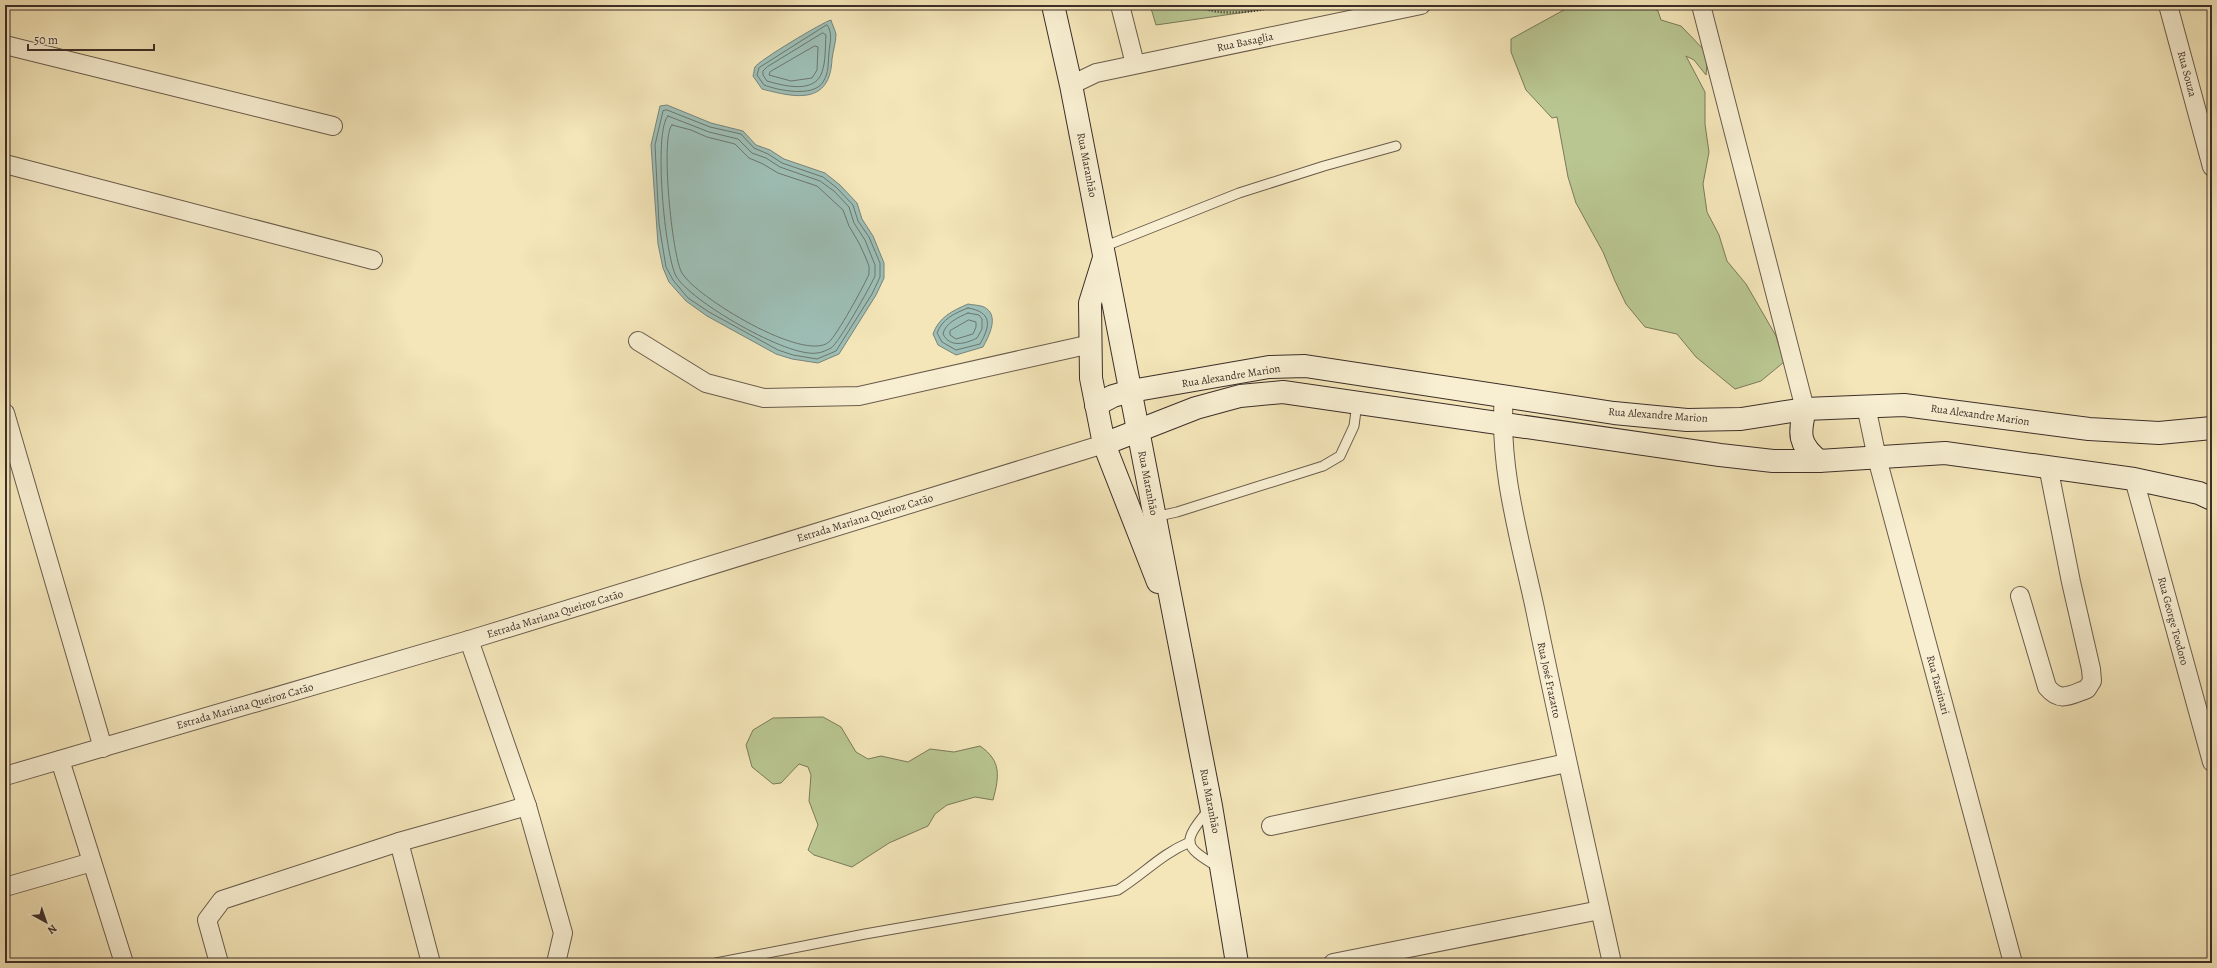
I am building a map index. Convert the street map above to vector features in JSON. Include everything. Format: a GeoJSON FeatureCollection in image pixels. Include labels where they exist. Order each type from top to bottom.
{"type":"FeatureCollection","features":[{"type":"Feature","properties":{"kind":"street","name":"Rua Maranhão"},"geometry":{"type":"LineString","coordinates":[[1053,5],[1071,85],[1104,252],[1211,806],[1237,963]]}},
{"type":"Feature","properties":{"kind":"street"},"geometry":{"type":"LineString","coordinates":[[1120,5],[1135,64]]}},
{"type":"Feature","properties":{"kind":"street","name":"Rua Basaglia"},"geometry":{"type":"LineString","coordinates":[[1071,85],[1096,73],[1135,64],[1421,5]]}},
{"type":"Feature","properties":{"kind":"street"},"geometry":{"type":"LineString","coordinates":[[1701,5],[1805,409],[1801,427],[1802,443],[1809,454],[1819,461]]}},
{"type":"Feature","properties":{"kind":"street","name":"Rua Souza"},"geometry":{"type":"LineString","coordinates":[[2168,5],[2208,132],[2212,167]]}},
{"type":"Feature","properties":{"kind":"street"},"geometry":{"type":"LineString","coordinates":[[5,45],[333,126]]}},
{"type":"Feature","properties":{"kind":"street"},"geometry":{"type":"LineString","coordinates":[[5,164],[373,260]]}},
{"type":"Feature","properties":{"kind":"street"},"geometry":{"type":"LineString","coordinates":[[1104,252],[1090,303],[1091,378],[1096,405],[1104,444],[1176,626]]}},
{"type":"Feature","properties":{"kind":"street"},"geometry":{"type":"LineString","coordinates":[[638,341],[706,383],[764,398],[859,396],[1091,344]]}},
{"type":"Feature","properties":{"kind":"street","name":"Rua Alexandre Marion"},"geometry":{"type":"LineString","coordinates":[[1096,405],[1113,396],[1131,391],[1269,367],[1305,366],[1504,395],[1614,413],[1687,420],[1741,419],[1805,409],[1904,405],[2089,429],[2159,433],[2212,428]]}},
{"type":"Feature","properties":{"kind":"street","name":"Rua Alexandre Marion"},"geometry":{"type":"LineString","coordinates":[[1104,444],[1138,429],[1196,408],[1240,396],[1283,392],[1502,425],[1773,461],[1819,461],[1945,453],[2134,479],[2199,492],[2212,499]]}},
{"type":"Feature","properties":{"kind":"street","name":"Rua José Frazatto"},"geometry":{"type":"LineString","coordinates":[[1504,395],[1502,425],[1509,487],[1567,763],[1612,963]]}},
{"type":"Feature","properties":{"kind":"street","name":"Rua Tassinari"},"geometry":{"type":"LineString","coordinates":[[1866,406],[1877,458],[2013,963]]}},
{"type":"Feature","properties":{"kind":"street"},"geometry":{"type":"LineString","coordinates":[[5,413],[103,748]]}},
{"type":"Feature","properties":{"kind":"street","name":"Estrada Mariana Queiroz Catão"},"geometry":{"type":"LineString","coordinates":[[5,776],[469,640],[1104,444]]}},
{"type":"Feature","properties":{"kind":"street"},"geometry":{"type":"LineString","coordinates":[[2020,596],[2047,687],[2053,695],[2063,697],[2087,689],[2092,681],[2091,669],[2071,582],[2048,466]]}},
{"type":"Feature","properties":{"kind":"street","name":"Rua George Teodoro"},"geometry":{"type":"LineString","coordinates":[[2134,479],[2212,762]]}},
{"type":"Feature","properties":{"kind":"street"},"geometry":{"type":"LineString","coordinates":[[469,640],[527,806],[563,933],[556,963]]}},
{"type":"Feature","properties":{"kind":"street"},"geometry":{"type":"LineString","coordinates":[[60,760],[124,963]]}},
{"type":"Feature","properties":{"kind":"street"},"geometry":{"type":"LineString","coordinates":[[1271,826],[1567,763]]}},
{"type":"Feature","properties":{"kind":"street"},"geometry":{"type":"LineString","coordinates":[[219,963],[207,920],[222,900],[400,842],[527,806]]}},
{"type":"Feature","properties":{"kind":"street"},"geometry":{"type":"LineString","coordinates":[[400,842],[431,963]]}},
{"type":"Feature","properties":{"kind":"street"},"geometry":{"type":"LineString","coordinates":[[5,887],[92,862]]}},
{"type":"Feature","properties":{"kind":"street"},"geometry":{"type":"LineString","coordinates":[[1333,963],[1600,910]]}},
{"type":"Feature","properties":{"kind":"lane"},"geometry":{"type":"LineString","coordinates":[[1104,252],[1239,193],[1324,166],[1396,146]]}},
{"type":"Feature","properties":{"kind":"lane"},"geometry":{"type":"LineString","coordinates":[[1154,517],[1177,512],[1322,466],[1340,456],[1354,426],[1357,403]]}},
{"type":"Feature","properties":{"kind":"lane"},"geometry":{"type":"LineString","coordinates":[[1211,806],[1190,834],[1190,842],[1193,851],[1222,869]]}},
{"type":"Feature","properties":{"kind":"lane"},"geometry":{"type":"LineString","coordinates":[[716,963],[865,934],[1118,890],[1137,878],[1172,850],[1190,842]]}},
{"type":"Feature","properties":{"kind":"path"},"geometry":{"type":"LineString","coordinates":[[1198,5],[1204,9],[1234,12],[1286,5]]}},
{"type":"Feature","properties":{"kind":"green space"},"geometry":{"type":"Polygon","coordinates":[[[1628,4],[1639,5],[1658,11],[1661,20],[1681,26],[1708,54],[1706,75],[1694,60],[1686,56],[1705,92],[1705,124],[1709,152],[1703,184],[1707,212],[1719,235],[1727,261],[1746,284],[1776,336],[1784,362],[1761,381],[1735,389],[1696,357],[1677,334],[1645,327],[1626,304],[1603,252],[1576,203],[1568,177],[1557,117],[1552,118],[1526,90],[1511,52],[1511,39],[1573,5],[1628,4]]]}},
{"type":"Feature","properties":{"kind":"green space"},"geometry":{"type":"Polygon","coordinates":[[[1150,5],[1295,5],[1156,25],[1150,5]]]}},
{"type":"Feature","properties":{"kind":"green space"},"geometry":{"type":"Polygon","coordinates":[[[823,717],[841,727],[856,752],[868,759],[881,756],[908,762],[930,749],[954,752],[980,746],[992,758],[997,770],[997,784],[993,800],[975,797],[947,805],[935,814],[928,826],[889,843],[852,867],[814,855],[808,850],[818,825],[809,801],[811,775],[808,767],[799,764],[781,783],[773,784],[752,767],[746,745],[753,730],[773,718],[823,717]]]}},
{"type":"Feature","properties":{"kind":"water"},"geometry":{"type":"Polygon","coordinates":[[[831,20],[836,37],[830,74],[825,84],[818,91],[809,95],[799,96],[787,95],[762,89],[753,76],[755,67],[759,63],[816,27],[831,20]]]}},
{"type":"Feature","properties":{"kind":"water"},"geometry":{"type":"Polygon","coordinates":[[[667,105],[711,123],[743,131],[756,145],[770,150],[784,159],[825,173],[840,185],[857,203],[862,219],[873,236],[884,263],[884,278],[876,295],[839,354],[818,363],[792,359],[776,354],[707,316],[686,301],[669,282],[663,268],[658,244],[651,145],[660,106],[667,105]]]}},
{"type":"Feature","properties":{"kind":"water"},"geometry":{"type":"Polygon","coordinates":[[[968,304],[982,306],[989,311],[992,326],[983,347],[956,355],[938,345],[933,334],[942,319],[951,312],[968,304]]]}}]}
